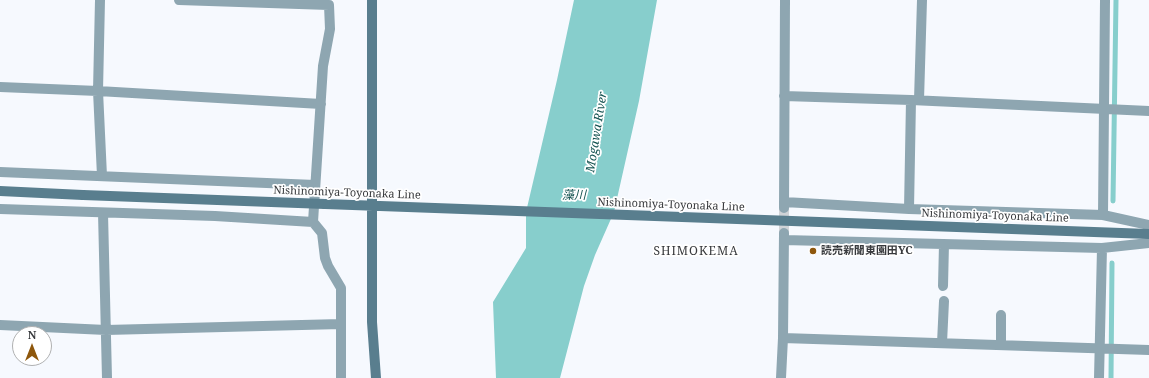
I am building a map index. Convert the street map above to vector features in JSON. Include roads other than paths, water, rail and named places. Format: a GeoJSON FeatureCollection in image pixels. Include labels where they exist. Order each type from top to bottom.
{"type":"FeatureCollection","features":[{"type":"Feature","properties":{"kind":"main road"},"geometry":{"type":"LineString","coordinates":[[372,0],[372,322],[376,378]]}},
{"type":"Feature","properties":{"kind":"main road","name":"Nishinomiya-Toyonaka Line"},"geometry":{"type":"LineString","coordinates":[[0,191],[390,207],[902,224],[1149,234]]}},
{"type":"Feature","properties":{"kind":"street"},"geometry":{"type":"LineString","coordinates":[[100,0],[98,91],[102,176]]}},
{"type":"Feature","properties":{"kind":"street"},"geometry":{"type":"LineString","coordinates":[[179,0],[329,5],[330,29],[323,66],[314,222],[322,233],[325,258],[328,266],[341,288],[341,378]]}},
{"type":"Feature","properties":{"kind":"street"},"geometry":{"type":"LineString","coordinates":[[785,0],[784,205],[1103,215],[1149,225]]}},
{"type":"Feature","properties":{"kind":"street"},"geometry":{"type":"LineString","coordinates":[[909,208],[922,0]]}},
{"type":"Feature","properties":{"kind":"street"},"geometry":{"type":"LineString","coordinates":[[1103,215],[1111,110],[1105,0]]}},
{"type":"Feature","properties":{"kind":"street"},"geometry":{"type":"LineString","coordinates":[[0,87],[321,104]]}},
{"type":"Feature","properties":{"kind":"street"},"geometry":{"type":"LineString","coordinates":[[784,96],[915,100],[1149,111]]}},
{"type":"Feature","properties":{"kind":"street"},"geometry":{"type":"LineString","coordinates":[[0,172],[315,185]]}},
{"type":"Feature","properties":{"kind":"street"},"geometry":{"type":"LineString","coordinates":[[0,209],[215,216],[314,222]]}},
{"type":"Feature","properties":{"kind":"street"},"geometry":{"type":"LineString","coordinates":[[103,213],[107,378]]}},
{"type":"Feature","properties":{"kind":"street"},"geometry":{"type":"LineString","coordinates":[[781,378],[784,237],[944,244],[1102,248],[1149,243]]}},
{"type":"Feature","properties":{"kind":"street"},"geometry":{"type":"LineString","coordinates":[[943,286],[944,244]]}},
{"type":"Feature","properties":{"kind":"street"},"geometry":{"type":"LineString","coordinates":[[1099,378],[1107,348],[1102,248]]}},
{"type":"Feature","properties":{"kind":"street"},"geometry":{"type":"LineString","coordinates":[[942,343],[944,301]]}},
{"type":"Feature","properties":{"kind":"street"},"geometry":{"type":"LineString","coordinates":[[1001,315],[1001,345]]}},
{"type":"Feature","properties":{"kind":"street"},"geometry":{"type":"LineString","coordinates":[[0,325],[106,330],[341,324]]}},
{"type":"Feature","properties":{"kind":"street"},"geometry":{"type":"LineString","coordinates":[[783,338],[1149,350]]}},
{"type":"Feature","properties":{"kind":"water","name":"藻川"},"geometry":{"type":"Polygon","coordinates":[[[574,0],[657,0],[639,101],[614,212],[595,255],[584,286],[560,378],[496,378],[493,302],[526,248],[526,212],[574,0]]]}},
{"type":"Feature","properties":{"kind":"waterway"},"geometry":{"type":"LineString","coordinates":[[1113,201],[1116,0]]}},
{"type":"Feature","properties":{"kind":"waterway"},"geometry":{"type":"LineString","coordinates":[[1111,378],[1112,263]]}},
{"type":"Feature","properties":{"kind":"tunnel"},"geometry":{"type":"LineString","coordinates":[[784,208],[784,233]]}},
{"type":"Feature","properties":{"kind":"place","name":"読売新聞東園田YC"},"geometry":{"type":"Point","coordinates":[813,251]}},
{"type":"Feature","properties":{"kind":"district","name":"SHIMOKEMA"},"geometry":{"type":"Point","coordinates":[696,252]}},
{"type":"Feature","properties":{"kind":"water label","name":"Mogawa River"},"geometry":{"type":"Point","coordinates":[597,132]}}]}
